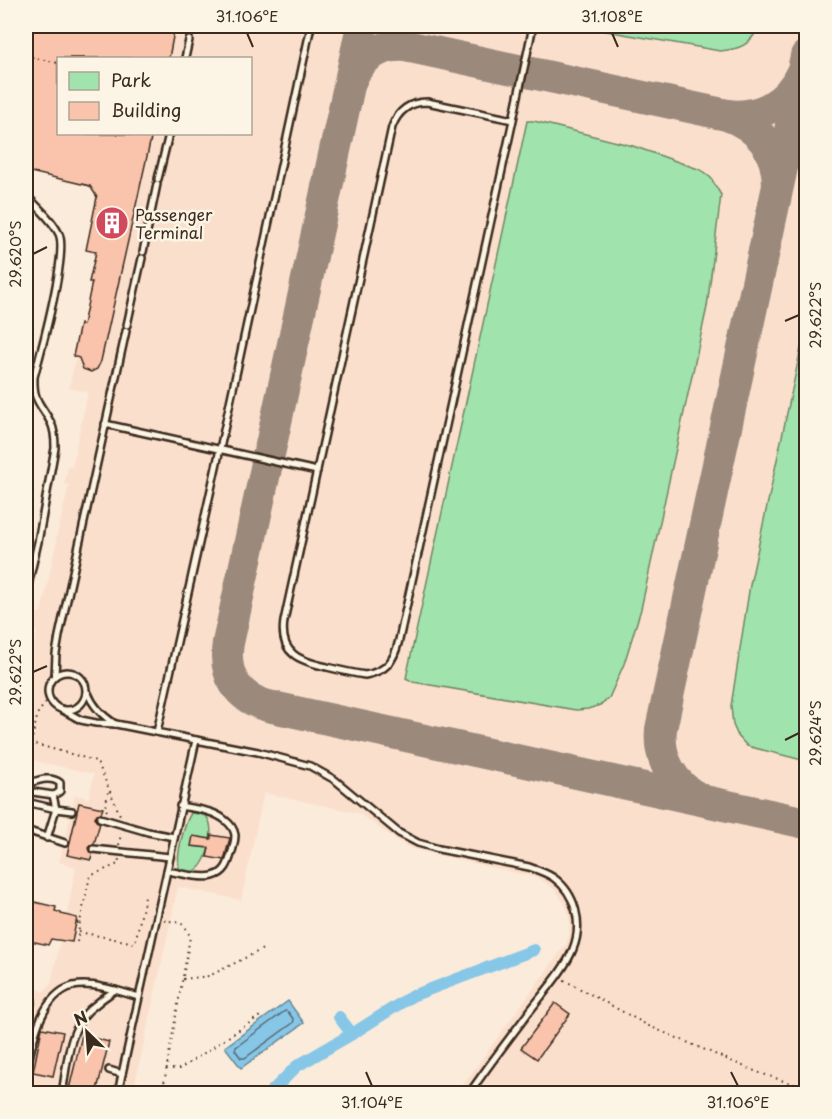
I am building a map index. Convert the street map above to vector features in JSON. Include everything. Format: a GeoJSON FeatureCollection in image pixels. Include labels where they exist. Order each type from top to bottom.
{"type":"FeatureCollection","features":[{"type":"Feature","properties":{"kind":"lane"},"geometry":{"type":"LineString","coordinates":[[185,57],[192,26]]}},
{"type":"Feature","properties":{"kind":"lane"},"geometry":{"type":"LineString","coordinates":[[157,732],[311,26]]}},
{"type":"Feature","properties":{"kind":"lane"},"geometry":{"type":"LineString","coordinates":[[513,120],[421,102],[408,106],[394,120],[284,621],[284,638],[287,645],[292,653],[306,662],[365,675],[384,668],[396,652],[513,120],[533,26]]}},
{"type":"Feature","properties":{"kind":"lane"},"geometry":{"type":"LineString","coordinates":[[56,676],[59,636],[169,135]]}},
{"type":"Feature","properties":{"kind":"lane"},"geometry":{"type":"LineString","coordinates":[[26,195],[52,223],[62,242],[59,270],[34,377],[35,396],[51,424],[56,448],[26,594]]}},
{"type":"Feature","properties":{"kind":"lane"},"geometry":{"type":"LineString","coordinates":[[105,424],[317,471]]}},
{"type":"Feature","properties":{"kind":"lane"},"geometry":{"type":"LineString","coordinates":[[26,568],[28,580]]}},
{"type":"Feature","properties":{"kind":"lane"},"geometry":{"type":"LineString","coordinates":[[116,724],[100,713],[79,675],[63,672],[56,676],[49,686],[49,698],[56,706],[81,720],[157,732],[310,766],[335,780],[399,833],[418,843],[530,867],[554,878],[562,886],[572,900],[578,924],[573,951],[469,1094]]}},
{"type":"Feature","properties":{"kind":"lane"},"geometry":{"type":"LineString","coordinates":[[61,710],[80,706],[87,689]]}},
{"type":"Feature","properties":{"kind":"lane"},"geometry":{"type":"LineString","coordinates":[[118,1094],[196,740]]}},
{"type":"Feature","properties":{"kind":"lane"},"geometry":{"type":"LineString","coordinates":[[26,784],[47,779],[60,783],[60,791],[53,795],[26,791]]}},
{"type":"Feature","properties":{"kind":"lane"},"geometry":{"type":"LineString","coordinates":[[47,838],[56,809],[53,795]]}},
{"type":"Feature","properties":{"kind":"lane"},"geometry":{"type":"LineString","coordinates":[[26,802],[72,811]]}},
{"type":"Feature","properties":{"kind":"lane"},"geometry":{"type":"LineString","coordinates":[[167,871],[206,877],[216,876],[229,865],[234,842],[235,833],[225,819],[204,811],[180,806]]}},
{"type":"Feature","properties":{"kind":"lane"},"geometry":{"type":"LineString","coordinates":[[100,818],[174,837]]}},
{"type":"Feature","properties":{"kind":"lane"},"geometry":{"type":"LineString","coordinates":[[26,830],[65,843]]}},
{"type":"Feature","properties":{"kind":"lane"},"geometry":{"type":"LineString","coordinates":[[93,849],[170,857]]}},
{"type":"Feature","properties":{"kind":"lane"},"geometry":{"type":"LineString","coordinates":[[26,1072],[37,1025],[48,1005],[58,995],[72,986],[88,985],[139,997]]}},
{"type":"Feature","properties":{"kind":"lane"},"geometry":{"type":"LineString","coordinates":[[62,1094],[70,1048],[80,1022],[88,1011],[115,990]]}},
{"type":"Feature","properties":{"kind":"lane"},"geometry":{"type":"LineString","coordinates":[[26,1040],[33,1042]]}},
{"type":"Feature","properties":{"kind":"lane"},"geometry":{"type":"LineString","coordinates":[[109,1070],[122,1074]]}},
{"type":"Feature","properties":{"kind":"path"},"geometry":{"type":"LineString","coordinates":[[26,56],[57,63]]}},
{"type":"Feature","properties":{"kind":"path"},"geometry":{"type":"LineString","coordinates":[[49,698],[38,713],[31,743],[96,761],[120,815]]}},
{"type":"Feature","properties":{"kind":"path"},"geometry":{"type":"LineString","coordinates":[[79,932],[135,943],[145,897]]}},
{"type":"Feature","properties":{"kind":"path"},"geometry":{"type":"LineString","coordinates":[[162,1094],[190,937],[187,927],[170,921]]}},
{"type":"Feature","properties":{"kind":"path"},"geometry":{"type":"LineString","coordinates":[[77,942],[80,922]]}},
{"type":"Feature","properties":{"kind":"path"},"geometry":{"type":"LineString","coordinates":[[183,979],[208,976],[265,948]]}},
{"type":"Feature","properties":{"kind":"path"},"geometry":{"type":"LineString","coordinates":[[556,975],[649,1026],[757,1072],[807,1090]]}},
{"type":"Feature","properties":{"kind":"path"},"geometry":{"type":"LineString","coordinates":[[166,1069],[180,1069],[260,1016]]}},
{"type":"Feature","properties":{"kind":"shaded area"},"geometry":{"type":"Polygon","coordinates":[[[26,26],[806,26],[806,1093],[457,1093],[566,944],[570,924],[567,908],[559,895],[538,878],[413,849],[358,813],[264,793],[241,900],[178,887],[133,1093],[26,1093],[26,987],[44,991],[51,984],[61,937],[64,941],[72,942],[77,918],[66,919],[76,867],[59,862],[75,795],[89,798],[94,774],[26,759],[26,683],[37,631],[32,629],[35,613],[41,613],[69,485],[64,484],[68,467],[72,467],[88,392],[69,388],[76,357],[73,356],[80,324],[83,324],[96,253],[86,250],[97,197],[94,186],[26,171],[26,26]]]}},
{"type":"Feature","properties":{"kind":"green space"},"geometry":{"type":"Polygon","coordinates":[[[578,26],[760,26],[744,45],[720,51],[578,26]]]}},
{"type":"Feature","properties":{"kind":"green space"},"geometry":{"type":"Polygon","coordinates":[[[527,121],[633,146],[701,170],[711,178],[721,195],[707,307],[641,609],[624,664],[609,698],[600,705],[588,709],[576,710],[413,682],[406,678],[527,121]]]}},
{"type":"Feature","properties":{"kind":"green space"},"geometry":{"type":"Polygon","coordinates":[[[806,325],[806,761],[747,746],[738,736],[733,725],[731,706],[750,585],[806,325]]]}},
{"type":"Feature","properties":{"kind":"green space"},"geometry":{"type":"Polygon","coordinates":[[[191,813],[206,816],[211,831],[205,859],[195,871],[187,872],[179,868],[178,862],[183,832],[191,813]]]}},
{"type":"Feature","properties":{"kind":"water"},"geometry":{"type":"Polygon","coordinates":[[[288,1001],[304,1023],[241,1068],[225,1047],[288,1001]]]}},
{"type":"Feature","properties":{"kind":"building","name":"Passenger Terminal"},"geometry":{"type":"Polygon","coordinates":[[[26,26],[175,26],[169,57],[57,57],[57,135],[152,135],[101,361],[97,369],[91,372],[83,369],[79,358],[73,356],[80,324],[83,325],[92,282],[89,282],[96,252],[86,250],[97,197],[90,186],[26,171],[26,26]]]}},
{"type":"Feature","properties":{"kind":"building"},"geometry":{"type":"Polygon","coordinates":[[[79,803],[103,808],[101,813],[95,817],[100,823],[94,844],[88,848],[92,854],[91,860],[67,855],[79,803]]]}},
{"type":"Feature","properties":{"kind":"building"},"geometry":{"type":"Polygon","coordinates":[[[211,835],[230,838],[224,860],[207,857],[209,848],[191,846],[193,836],[211,839],[211,835]]]}},
{"type":"Feature","properties":{"kind":"building"},"geometry":{"type":"Polygon","coordinates":[[[26,900],[56,907],[55,911],[77,918],[72,942],[51,939],[48,945],[26,940],[26,900]]]}},
{"type":"Feature","properties":{"kind":"building"},"geometry":{"type":"Polygon","coordinates":[[[26,997],[36,999],[30,1028],[26,1027],[26,997]]]}},
{"type":"Feature","properties":{"kind":"building"},"geometry":{"type":"Polygon","coordinates":[[[555,1003],[570,1014],[537,1059],[521,1048],[555,1003]]]}},
{"type":"Feature","properties":{"kind":"building"},"geometry":{"type":"Polygon","coordinates":[[[42,1028],[63,1032],[53,1076],[33,1072],[42,1028]]]}},
{"type":"Feature","properties":{"kind":"building"},"geometry":{"type":"Polygon","coordinates":[[[82,1035],[109,1042],[96,1094],[69,1089],[82,1035]]]}},
{"type":"Feature","properties":{"kind":"waterway"},"geometry":{"type":"LineString","coordinates":[[339,1017],[352,1034],[412,996],[534,950]]}},
{"type":"Feature","properties":{"kind":"waterway"},"geometry":{"type":"LineString","coordinates":[[269,1094],[297,1066],[352,1034]]}},
{"type":"Feature","properties":{"kind":"taxiway"},"geometry":{"type":"LineString","coordinates":[[362,26],[228,643],[228,665],[234,683],[248,697],[268,706],[806,823]]}},
{"type":"Feature","properties":{"kind":"taxiway"},"geometry":{"type":"LineString","coordinates":[[351,80],[360,65],[372,54],[388,47],[406,46],[727,115],[748,126],[764,141],[774,160],[778,184]]}},
{"type":"Feature","properties":{"kind":"taxiway"},"geometry":{"type":"LineString","coordinates":[[700,799],[682,786],[669,770],[662,751],[661,729],[806,56]]}},
{"type":"Feature","properties":{"kind":"taxiway"},"geometry":{"type":"LineString","coordinates":[[727,115],[739,116],[761,112],[771,107],[788,94],[801,74]]}},
{"type":"Feature","properties":{"kind":"place","name":"Passenger Terminal"},"geometry":{"type":"Point","coordinates":[112,223]}}]}
